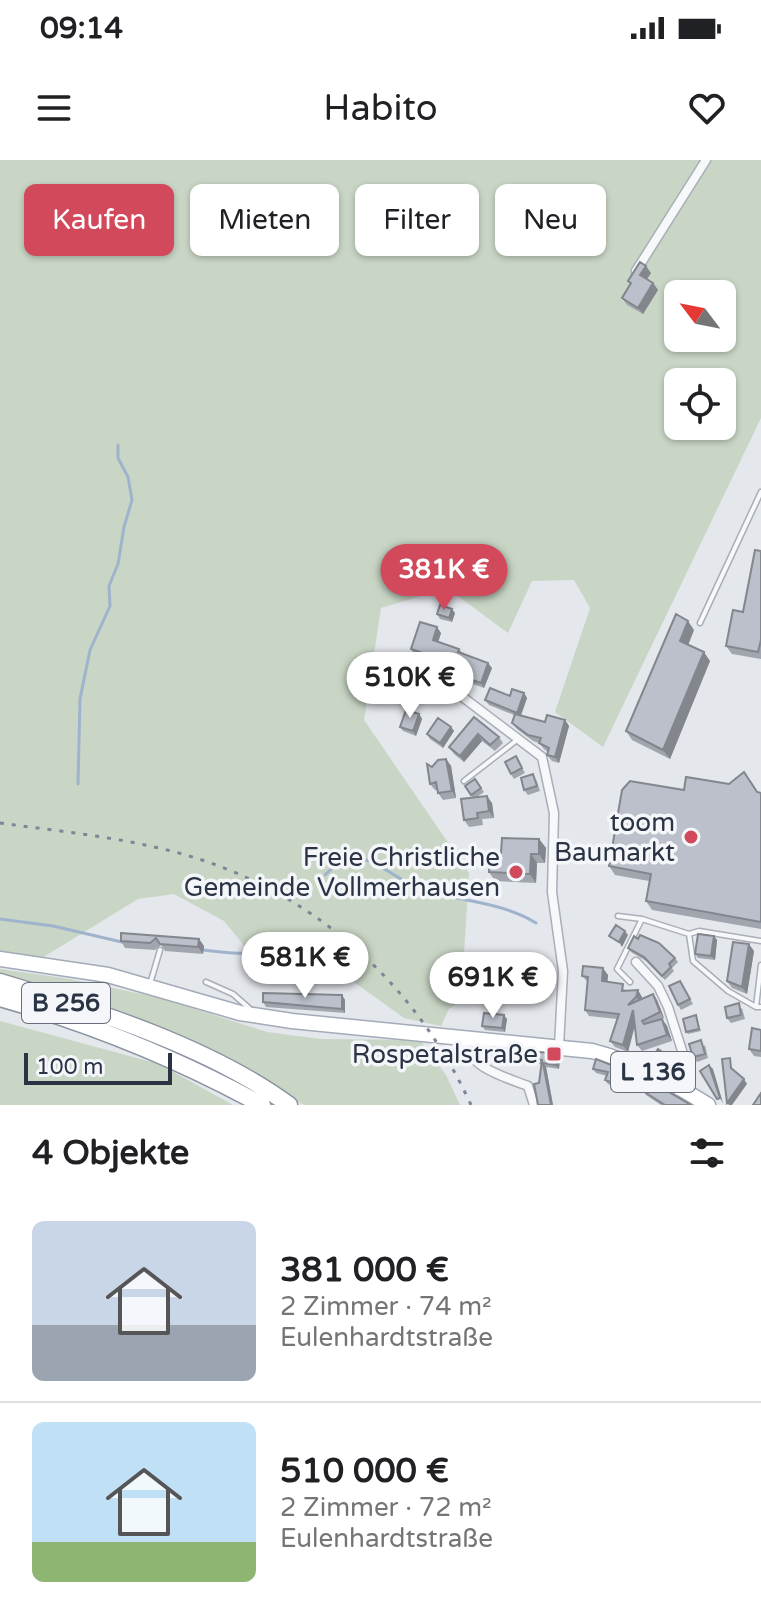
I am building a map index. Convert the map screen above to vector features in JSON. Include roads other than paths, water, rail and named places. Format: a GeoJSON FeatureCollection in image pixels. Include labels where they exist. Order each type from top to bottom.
{"type":"FeatureCollection","features":[{"type":"Feature","properties":{"kind":"highway","name":"B 256"},"geometry":{"type":"LineString","coordinates":[[0,982],[132,1026],[247,1078],[289,1105]]}},
{"type":"Feature","properties":{"kind":"highway","name":"B 256"},"geometry":{"type":"LineString","coordinates":[[0,998],[124,1038],[203,1072],[262,1105]]}},
{"type":"Feature","properties":{"kind":"main road","name":"L 136"},"geometry":{"type":"LineString","coordinates":[[0,959],[108,975],[240,1013],[592,1051],[628,1061],[708,1105]]}},
{"type":"Feature","properties":{"kind":"street"},"geometry":{"type":"LineString","coordinates":[[635,272],[706,160]]}},
{"type":"Feature","properties":{"kind":"street"},"geometry":{"type":"LineString","coordinates":[[423,667],[542,757],[554,813],[552,892],[563,971],[559,1046]]}},
{"type":"Feature","properties":{"kind":"street"},"geometry":{"type":"LineString","coordinates":[[636,962],[658,986],[668,1007],[687,1066],[682,1089]]}},
{"type":"Feature","properties":{"kind":"street"},"geometry":{"type":"LineString","coordinates":[[461,1036],[475,1062],[528,1086],[534,1105]]}},
{"type":"Feature","properties":{"kind":"lane"},"geometry":{"type":"LineString","coordinates":[[700,623],[761,492]]}},
{"type":"Feature","properties":{"kind":"lane"},"geometry":{"type":"LineString","coordinates":[[464,781],[519,739]]}},
{"type":"Feature","properties":{"kind":"lane"},"geometry":{"type":"LineString","coordinates":[[618,916],[642,919],[689,934],[699,931],[761,941]]}},
{"type":"Feature","properties":{"kind":"lane"},"geometry":{"type":"LineString","coordinates":[[630,982],[617,969],[642,919]]}},
{"type":"Feature","properties":{"kind":"lane"},"geometry":{"type":"LineString","coordinates":[[689,934],[693,961],[728,991],[759,1007],[761,965]]}},
{"type":"Feature","properties":{"kind":"lane"},"geometry":{"type":"LineString","coordinates":[[150,986],[160,950]]}},
{"type":"Feature","properties":{"kind":"lane"},"geometry":{"type":"LineString","coordinates":[[206,982],[233,994],[257,1015]]}},
{"type":"Feature","properties":{"kind":"waterway"},"geometry":{"type":"LineString","coordinates":[[78,784],[80,699],[90,650],[110,606],[109,586],[118,564],[132,500],[128,477],[118,458],[118,445]]}},
{"type":"Feature","properties":{"kind":"waterway"},"geometry":{"type":"LineString","coordinates":[[325,875],[343,861],[363,859],[423,889],[505,909],[536,923]]}},
{"type":"Feature","properties":{"kind":"waterway"},"geometry":{"type":"LineString","coordinates":[[0,919],[53,926],[126,943]]}},
{"type":"Feature","properties":{"kind":"waterway"},"geometry":{"type":"LineString","coordinates":[[204,950],[255,953],[282,941]]}},
{"type":"Feature","properties":{"kind":"railway"},"geometry":{"type":"LineString","coordinates":[[0,823],[110,838],[175,852],[224,868],[312,914],[352,945],[387,979],[419,1018],[447,1060],[471,1105]]}},
{"type":"Feature","properties":{"kind":"place","name":"toom Baumarkt"},"geometry":{"type":"Point","coordinates":[691,837]}},
{"type":"Feature","properties":{"kind":"place","name":"Freie Christliche Gemeinde Vollmerhausen"},"geometry":{"type":"Point","coordinates":[516,872]}},
{"type":"Feature","properties":{"kind":"place","name":"Rospetalstraße"},"geometry":{"type":"Point","coordinates":[554,1054]}}]}
